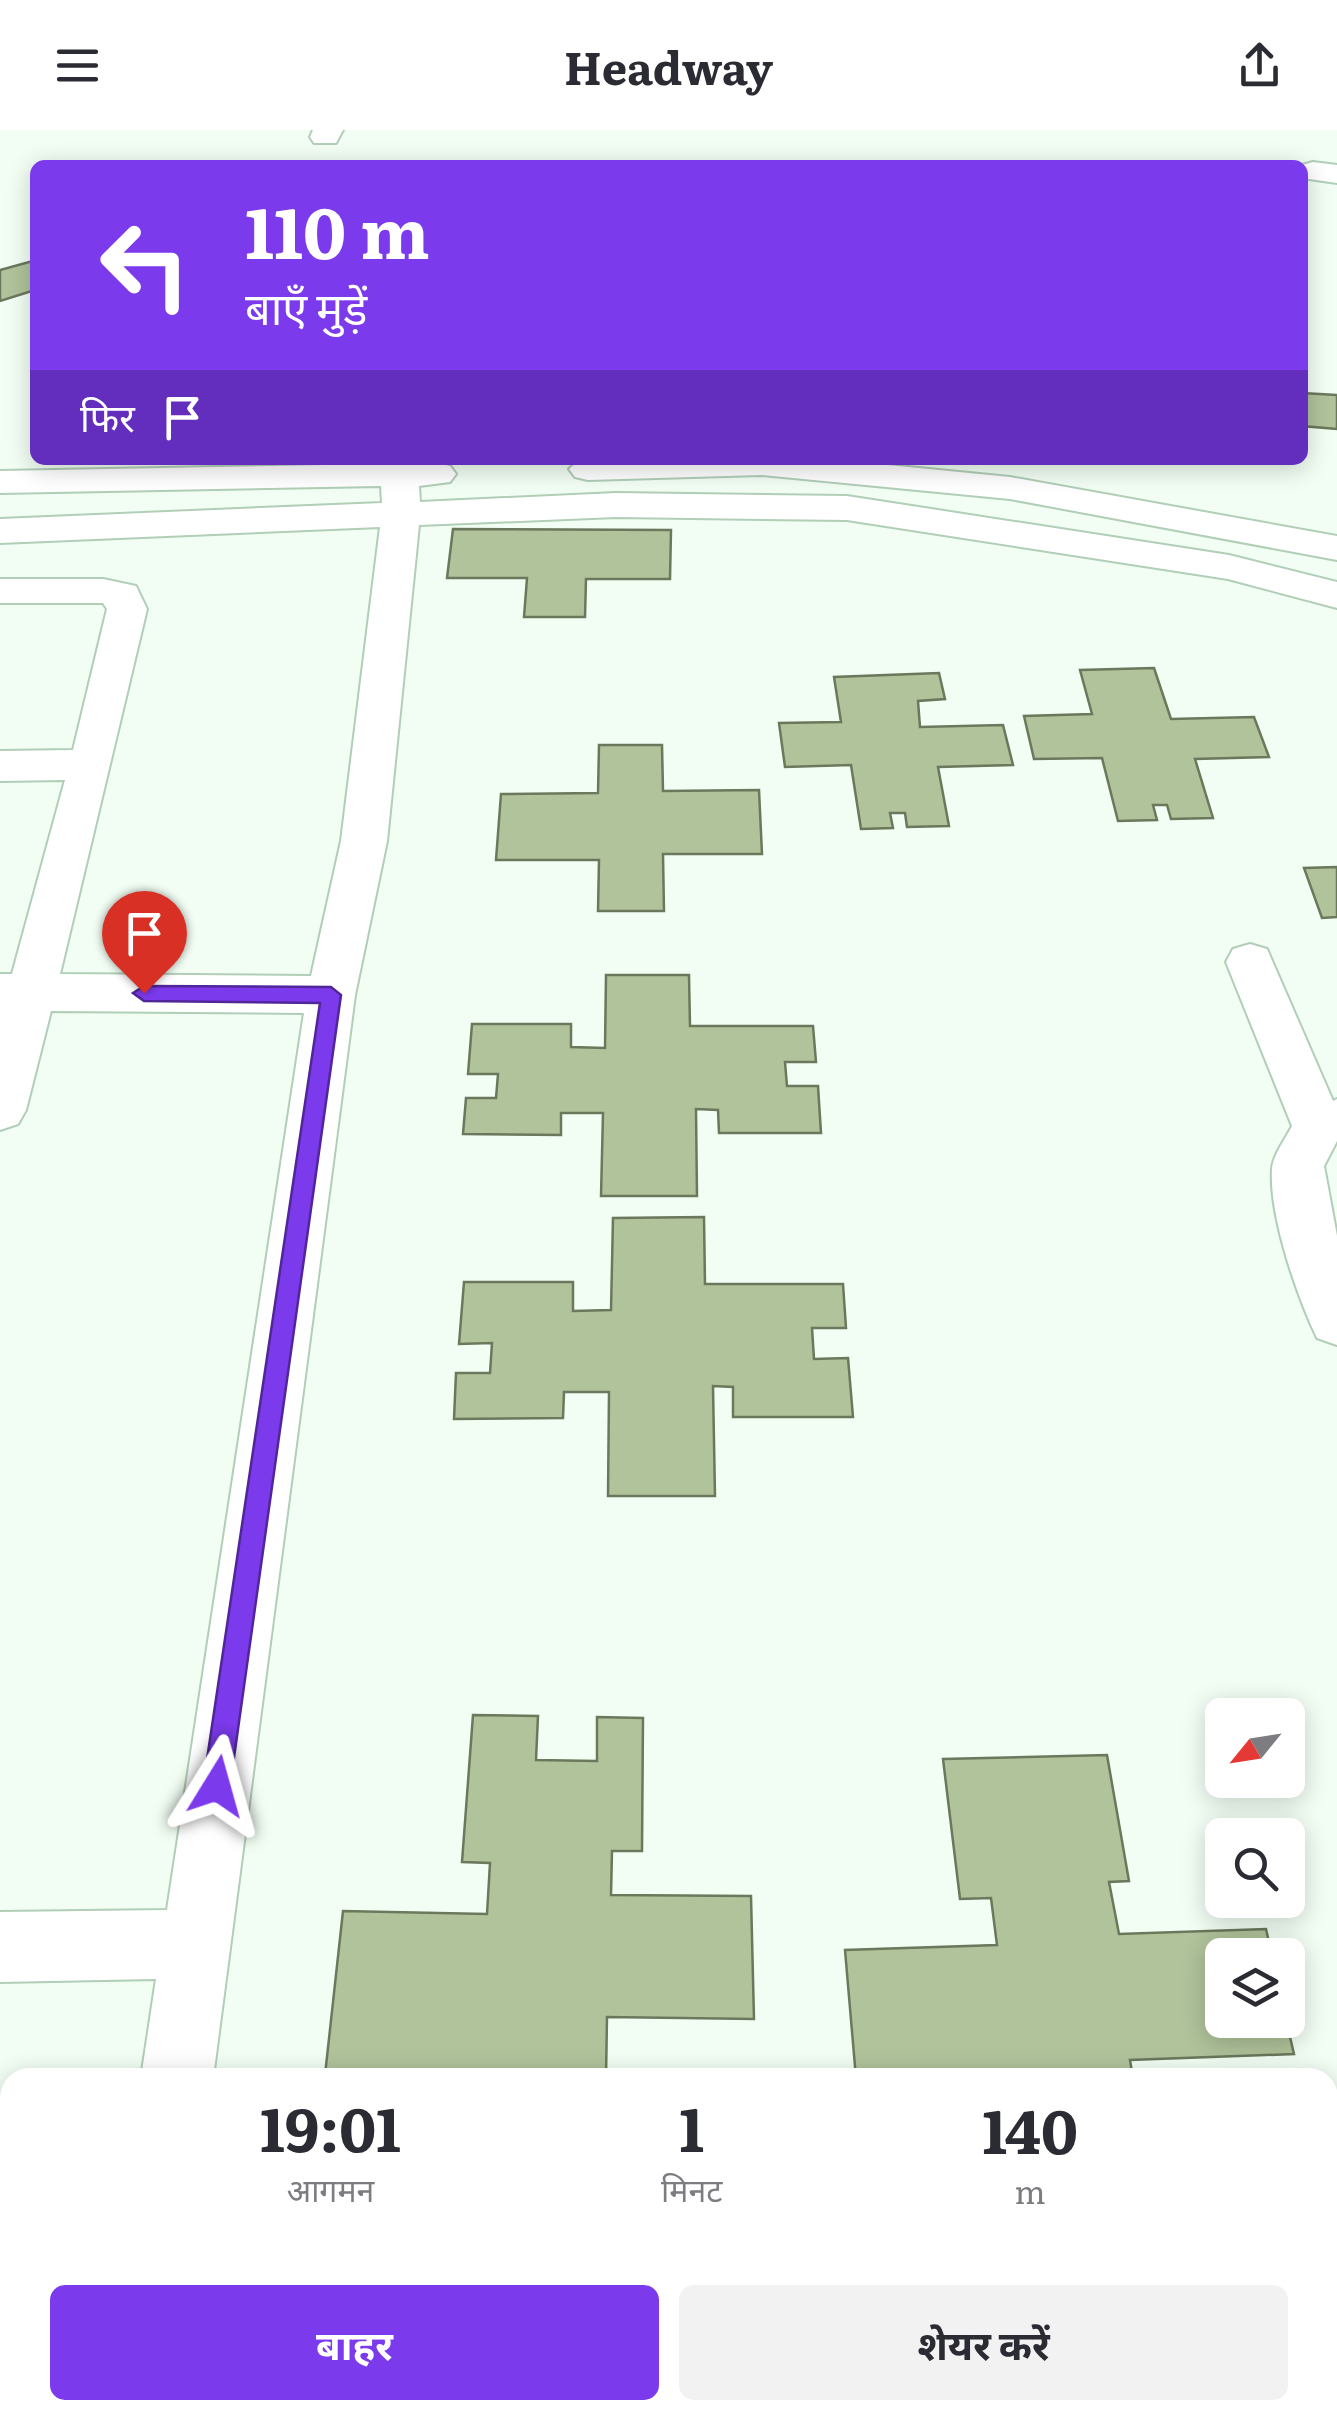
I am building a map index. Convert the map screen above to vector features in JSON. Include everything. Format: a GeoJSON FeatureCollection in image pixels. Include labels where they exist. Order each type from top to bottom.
{"type":"FeatureCollection","features":[{"type":"Feature","properties":{"kind":"street"},"geometry":{"type":"LineString","coordinates":[[552,470],[727,465]]}},
{"type":"Feature","properties":{"kind":"street"},"geometry":{"type":"LineString","coordinates":[[772,465],[1010,488],[1337,548]]}},
{"type":"Feature","properties":{"kind":"street"},"geometry":{"type":"LineString","coordinates":[[0,531],[400,495],[476,473]]}},
{"type":"Feature","properties":{"kind":"street"},"geometry":{"type":"LineString","coordinates":[[0,482],[616,505],[847,508],[1229,567],[1337,595]]}},
{"type":"Feature","properties":{"kind":"street"},"geometry":{"type":"LineString","coordinates":[[177,2068],[331,995],[364,841],[400,495]]}},
{"type":"Feature","properties":{"kind":"street"},"geometry":{"type":"LineString","coordinates":[[0,591],[103,591],[122,595],[126,609],[92,765],[16,992],[0,1110]]}},
{"type":"Feature","properties":{"kind":"street"},"geometry":{"type":"LineString","coordinates":[[0,766],[92,765]]}},
{"type":"Feature","properties":{"kind":"street"},"geometry":{"type":"LineString","coordinates":[[1250,962],[1328,1123],[1298,1166],[1304,1218],[1337,1321]]}},
{"type":"Feature","properties":{"kind":"street"},"geometry":{"type":"LineString","coordinates":[[16,992],[331,995]]}},
{"type":"Feature","properties":{"kind":"street"},"geometry":{"type":"LineString","coordinates":[[0,1947],[194,1944]]}},
{"type":"Feature","properties":{"kind":"building"},"geometry":{"type":"Polygon","coordinates":[[[30,262],[30,292],[0,301],[0,270],[30,262]]]}},
{"type":"Feature","properties":{"kind":"building"},"geometry":{"type":"Polygon","coordinates":[[[1308,393],[1337,395],[1337,429],[1308,427],[1308,393]]]}},
{"type":"Feature","properties":{"kind":"building"},"geometry":{"type":"Polygon","coordinates":[[[453,529],[671,530],[670,579],[586,579],[585,617],[524,617],[527,578],[447,578],[453,529]]]}},
{"type":"Feature","properties":{"kind":"building"},"geometry":{"type":"Polygon","coordinates":[[[1154,668],[1171,719],[1254,717],[1269,757],[1195,759],[1213,818],[1171,819],[1167,805],[1153,805],[1157,820],[1118,821],[1102,758],[1034,759],[1024,716],[1092,714],[1080,670],[1154,668]]]}},
{"type":"Feature","properties":{"kind":"building"},"geometry":{"type":"Polygon","coordinates":[[[939,673],[945,699],[918,701],[920,727],[1003,725],[1013,765],[938,767],[949,826],[907,827],[905,813],[890,813],[893,828],[861,829],[851,765],[785,767],[779,723],[841,722],[834,677],[939,673]]]}},
{"type":"Feature","properties":{"kind":"building"},"geometry":{"type":"Polygon","coordinates":[[[599,745],[662,745],[663,791],[759,790],[762,854],[663,854],[664,911],[598,911],[599,860],[496,860],[501,794],[598,793],[599,745]]]}},
{"type":"Feature","properties":{"kind":"building"},"geometry":{"type":"Polygon","coordinates":[[[1337,867],[1337,917],[1322,918],[1304,868],[1337,867]]]}},
{"type":"Feature","properties":{"kind":"building"},"geometry":{"type":"Polygon","coordinates":[[[606,975],[689,975],[690,1026],[813,1026],[816,1062],[785,1062],[787,1086],[818,1086],[821,1133],[719,1133],[718,1110],[696,1109],[697,1196],[601,1196],[603,1113],[561,1113],[561,1135],[463,1134],[466,1098],[496,1098],[498,1074],[468,1074],[472,1024],[571,1024],[571,1047],[605,1048],[606,975]]]}},
{"type":"Feature","properties":{"kind":"building"},"geometry":{"type":"Polygon","coordinates":[[[704,1217],[705,1284],[843,1284],[846,1328],[812,1328],[814,1359],[848,1358],[853,1417],[733,1417],[733,1387],[713,1386],[715,1496],[608,1496],[609,1392],[564,1392],[563,1418],[454,1419],[456,1373],[490,1373],[492,1343],[459,1344],[464,1282],[573,1282],[573,1311],[611,1310],[613,1218],[704,1217]]]}},
{"type":"Feature","properties":{"kind":"building"},"geometry":{"type":"Polygon","coordinates":[[[473,1715],[538,1716],[536,1760],[597,1761],[597,1717],[643,1718],[642,1851],[612,1851],[611,1895],[751,1896],[754,2019],[607,2017],[606,2068],[326,2068],[343,1911],[487,1914],[490,1863],[462,1862],[473,1715]]]}},
{"type":"Feature","properties":{"kind":"building"},"geometry":{"type":"Polygon","coordinates":[[[1107,1755],[1129,1881],[1109,1882],[1119,1934],[1266,1929],[1268,1938],[1205,1938],[1205,2038],[1290,2038],[1294,2054],[1130,2060],[1131,2068],[855,2068],[845,1950],[997,1945],[991,1898],[960,1899],[943,1759],[1107,1755]]]}},
{"type":"Feature","properties":{"kind":"route"},"geometry":{"type":"LineString","coordinates":[[144,993],[331,995],[217,1786]]}}]}
